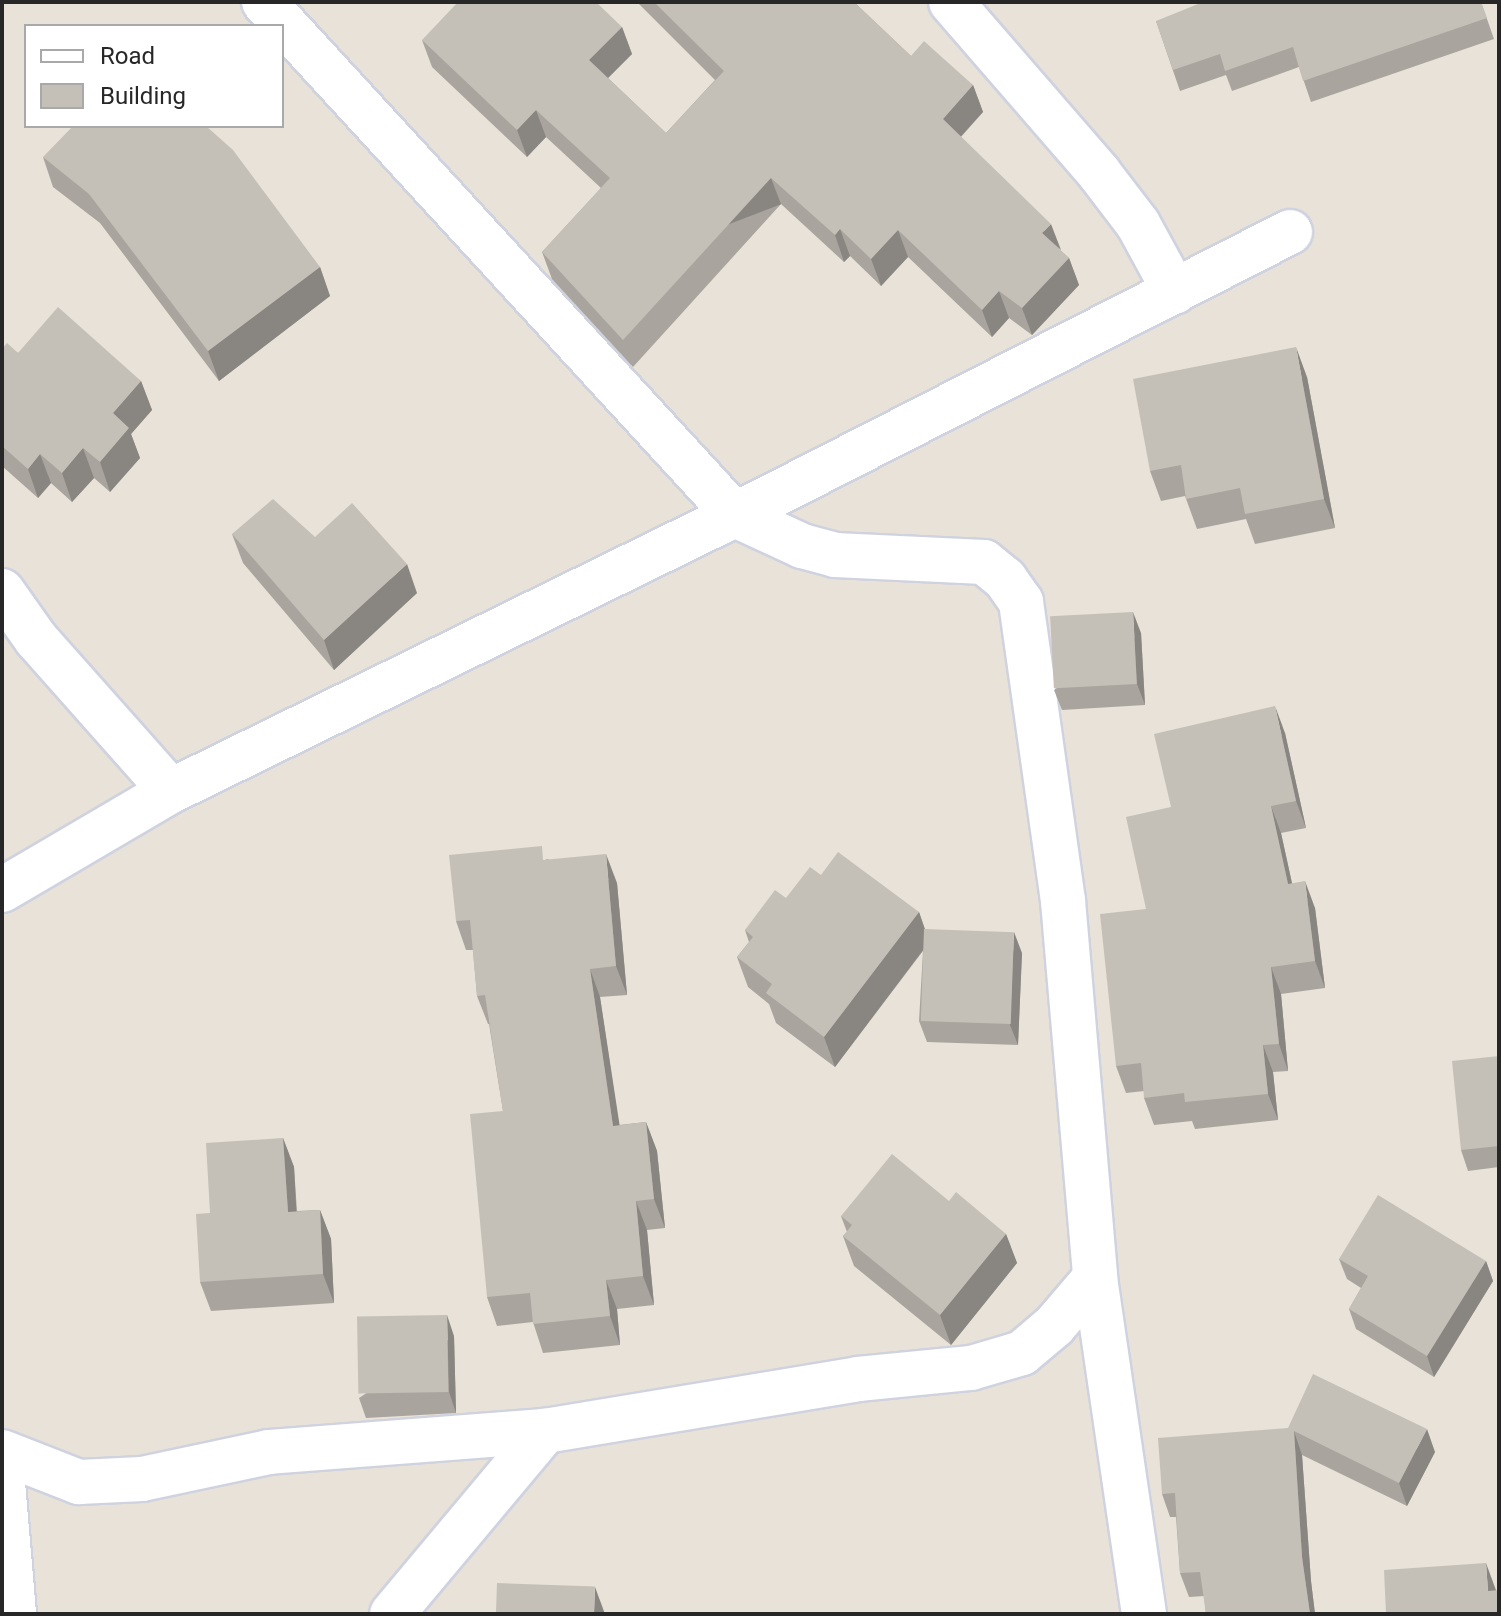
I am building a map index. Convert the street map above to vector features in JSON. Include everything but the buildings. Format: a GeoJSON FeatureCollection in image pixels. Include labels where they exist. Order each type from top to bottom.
{"type":"FeatureCollection","features":[{"type":"Feature","properties":{"kind":"street"},"geometry":{"type":"LineString","coordinates":[[264,2],[735,515],[802,546],[835,555],[984,562],[1005,579],[1021,602],[1063,901],[1095,1278],[1144,1614]]}},
{"type":"Feature","properties":{"kind":"street"},"geometry":{"type":"LineString","coordinates":[[951,2],[1099,173],[1138,224],[1175,292]]}},
{"type":"Feature","properties":{"kind":"street"},"geometry":{"type":"LineString","coordinates":[[2,890],[171,791],[735,515],[1290,232]]}},
{"type":"Feature","properties":{"kind":"street"},"geometry":{"type":"LineString","coordinates":[[2,591],[36,639],[171,791]]}},
{"type":"Feature","properties":{"kind":"street"},"geometry":{"type":"LineString","coordinates":[[2,1452],[79,1482],[142,1479],[269,1452],[545,1431],[858,1379],[971,1368],[1022,1353],[1054,1326],[1095,1278]]}},
{"type":"Feature","properties":{"kind":"street"},"geometry":{"type":"LineString","coordinates":[[392,1614],[545,1431]]}},
{"type":"Feature","properties":{"kind":"street"},"geometry":{"type":"LineString","coordinates":[[2,1471],[14,1614]]}}]}
